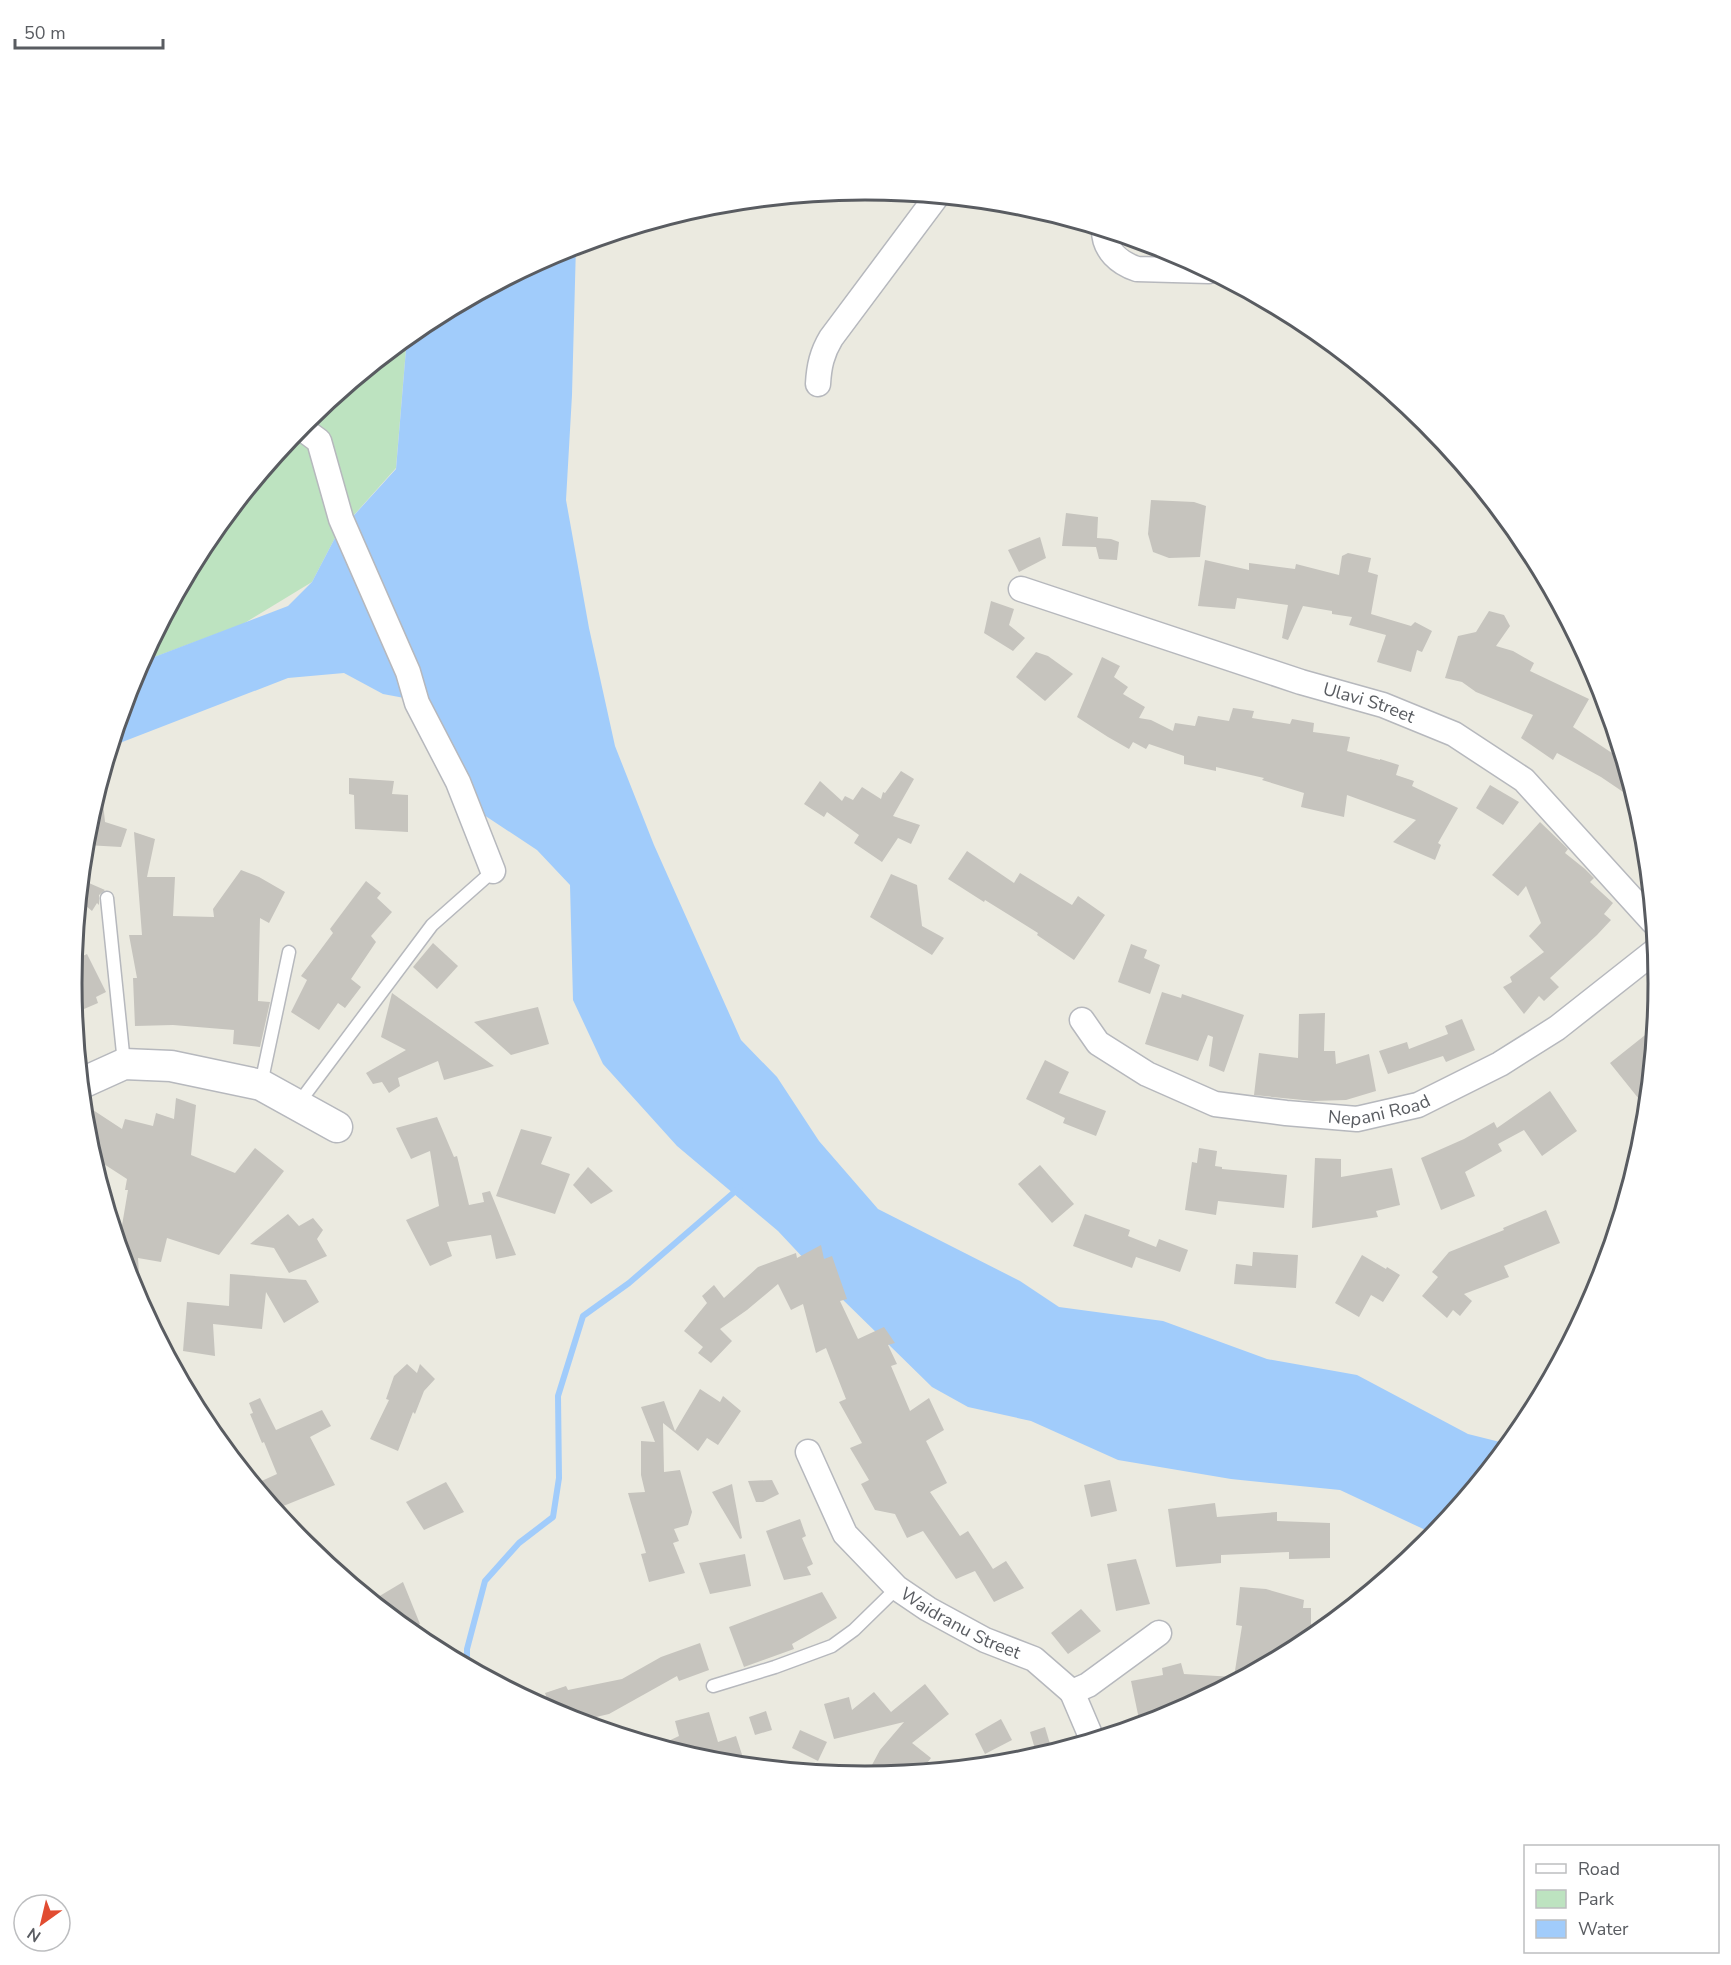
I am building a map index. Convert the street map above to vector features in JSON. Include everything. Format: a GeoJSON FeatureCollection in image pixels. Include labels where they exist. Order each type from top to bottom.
{"type":"FeatureCollection","features":[{"type":"Feature","properties":{"kind":"street"},"geometry":{"type":"LineString","coordinates":[[818,384],[821,359],[831,338],[932,202]]}},
{"type":"Feature","properties":{"kind":"street"},"geometry":{"type":"LineString","coordinates":[[1105,237],[1110,250],[1121,262],[1129,266],[1137,269],[1191,270]]}},
{"type":"Feature","properties":{"kind":"street"},"geometry":{"type":"LineString","coordinates":[[308,433],[320,441],[341,519],[408,672],[417,703],[458,782],[493,871]]}},
{"type":"Feature","properties":{"kind":"street","name":"Ulavi Street"},"geometry":{"type":"LineString","coordinates":[[1021,589],[1301,682],[1383,705],[1454,734],[1524,780],[1645,914]]}},
{"type":"Feature","properties":{"kind":"street","name":"Nepani Road"},"geometry":{"type":"LineString","coordinates":[[1082,1020],[1098,1043],[1137,1068],[1215,1104],[1357,1119],[1418,1105],[1500,1064],[1557,1028],[1648,957]]}},
{"type":"Feature","properties":{"kind":"street"},"geometry":{"type":"LineString","coordinates":[[89,1080],[124,1064],[171,1066],[261,1085],[337,1126]]}},
{"type":"Feature","properties":{"kind":"street","name":"Waidranu Street"},"geometry":{"type":"LineString","coordinates":[[807,1452],[845,1534],[897,1588],[928,1610],[985,1640],[1035,1659],[1072,1692]]}},
{"type":"Feature","properties":{"kind":"street"},"geometry":{"type":"LineString","coordinates":[[1089,1732],[1072,1692],[1088,1685],[1160,1633]]}},
{"type":"Feature","properties":{"kind":"lane"},"geometry":{"type":"LineString","coordinates":[[297,1105],[432,925],[493,871]]}},
{"type":"Feature","properties":{"kind":"lane"},"geometry":{"type":"LineString","coordinates":[[107,898],[124,1064]]}},
{"type":"Feature","properties":{"kind":"lane"},"geometry":{"type":"LineString","coordinates":[[261,1085],[289,952]]}},
{"type":"Feature","properties":{"kind":"lane"},"geometry":{"type":"LineString","coordinates":[[712,1686],[775,1668],[832,1646],[854,1630],[897,1588]]}},
{"type":"Feature","properties":{"kind":"green space"},"geometry":{"type":"Polygon","coordinates":[[[406,349],[396,468],[337,534],[312,582],[243,624],[153,657],[187,591],[214,547],[244,506],[312,429],[349,394],[406,349]]]}},
{"type":"Feature","properties":{"kind":"water"},"geometry":{"type":"Polygon","coordinates":[[[576,255],[572,395],[566,500],[589,628],[615,746],[654,845],[741,1040],[777,1077],[819,1141],[878,1209],[1020,1281],[1059,1307],[1163,1321],[1267,1359],[1357,1375],[1468,1434],[1500,1442],[1454,1499],[1425,1530],[1340,1490],[1231,1479],[1118,1460],[1031,1421],[968,1407],[932,1387],[837,1294],[778,1231],[677,1146],[603,1064],[573,1000],[570,885],[537,850],[484,815],[415,700],[383,694],[344,673],[288,678],[120,743],[154,657],[288,606],[312,582],[337,534],[396,469],[406,349],[474,304],[519,280],[576,255]]]}},
{"type":"Feature","properties":{"kind":"building"},"geometry":{"type":"Polygon","coordinates":[[[1151,500],[1194,502],[1206,506],[1200,557],[1169,558],[1153,552],[1148,534],[1151,500]]]}},
{"type":"Feature","properties":{"kind":"building"},"geometry":{"type":"Polygon","coordinates":[[[1066,513],[1098,517],[1097,538],[1119,542],[1117,560],[1099,559],[1096,547],[1062,546],[1066,513]]]}},
{"type":"Feature","properties":{"kind":"building"},"geometry":{"type":"Polygon","coordinates":[[[1040,537],[1046,558],[1019,572],[1008,550],[1040,537]]]}},
{"type":"Feature","properties":{"kind":"building"},"geometry":{"type":"Polygon","coordinates":[[[1348,553],[1371,558],[1368,572],[1378,575],[1371,614],[1411,626],[1415,622],[1432,631],[1422,652],[1417,650],[1411,672],[1377,662],[1386,635],[1349,625],[1352,617],[1303,606],[1288,640],[1282,638],[1288,605],[1237,598],[1235,609],[1198,606],[1205,560],[1249,570],[1249,563],[1295,569],[1296,564],[1339,575],[1342,556],[1348,553]]]}},
{"type":"Feature","properties":{"kind":"building"},"geometry":{"type":"Polygon","coordinates":[[[991,601],[1014,609],[1009,625],[1025,638],[1013,651],[984,633],[991,601]]]}},
{"type":"Feature","properties":{"kind":"building"},"geometry":{"type":"Polygon","coordinates":[[[1489,611],[1504,615],[1510,626],[1496,646],[1513,651],[1534,663],[1530,671],[1589,699],[1573,727],[1614,754],[1625,793],[1557,753],[1553,760],[1521,738],[1533,715],[1476,692],[1462,682],[1445,678],[1458,636],[1476,632],[1489,611]]]}},
{"type":"Feature","properties":{"kind":"building"},"geometry":{"type":"Polygon","coordinates":[[[1036,652],[1048,656],[1073,674],[1045,701],[1016,677],[1036,652]]]}},
{"type":"Feature","properties":{"kind":"building"},"geometry":{"type":"Polygon","coordinates":[[[1102,657],[1120,666],[1114,677],[1128,687],[1123,694],[1145,707],[1139,718],[1151,720],[1173,731],[1175,723],[1195,726],[1198,716],[1229,721],[1233,708],[1254,711],[1252,718],[1290,724],[1292,719],[1314,723],[1313,732],[1350,737],[1347,751],[1399,765],[1396,775],[1414,781],[1412,786],[1458,808],[1438,843],[1441,845],[1435,860],[1393,842],[1416,820],[1347,795],[1344,817],[1301,807],[1304,793],[1262,780],[1264,778],[1216,767],[1216,771],[1184,764],[1184,756],[1149,744],[1146,749],[1133,742],[1129,749],[1108,737],[1077,717],[1102,657]]]}},
{"type":"Feature","properties":{"kind":"building"},"geometry":{"type":"Polygon","coordinates":[[[901,771],[914,779],[893,816],[920,825],[911,844],[898,838],[882,862],[854,843],[859,835],[827,812],[824,817],[804,804],[820,781],[842,801],[845,796],[853,800],[862,787],[881,799],[883,792],[885,793],[901,771]]]}},
{"type":"Feature","properties":{"kind":"building"},"geometry":{"type":"Polygon","coordinates":[[[349,778],[394,781],[392,794],[408,795],[408,832],[355,829],[354,795],[349,794],[349,778]]]}},
{"type":"Feature","properties":{"kind":"building"},"geometry":{"type":"Polygon","coordinates":[[[1490,785],[1519,802],[1503,825],[1476,808],[1490,785]]]}},
{"type":"Feature","properties":{"kind":"building"},"geometry":{"type":"Polygon","coordinates":[[[103,806],[105,822],[127,829],[121,847],[95,846],[103,806]]]}},
{"type":"Feature","properties":{"kind":"building"},"geometry":{"type":"Polygon","coordinates":[[[1540,822],[1568,849],[1565,853],[1594,878],[1590,882],[1613,903],[1604,914],[1611,920],[1550,978],[1559,987],[1544,1001],[1539,996],[1524,1014],[1503,987],[1512,982],[1510,977],[1544,952],[1529,936],[1541,923],[1526,886],[1518,896],[1492,875],[1540,822]]]}},
{"type":"Feature","properties":{"kind":"building"},"geometry":{"type":"Polygon","coordinates":[[[134,832],[155,839],[147,877],[175,877],[173,916],[214,917],[213,909],[241,870],[285,892],[269,923],[260,918],[258,1001],[270,1002],[260,1047],[233,1044],[234,1030],[173,1025],[135,1026],[133,978],[137,978],[129,935],[142,935],[134,832]]]}},
{"type":"Feature","properties":{"kind":"building"},"geometry":{"type":"Polygon","coordinates":[[[967,851],[1014,883],[1020,873],[1072,905],[1078,896],[1105,915],[1074,960],[1037,935],[1038,933],[948,879],[967,851]]]}},
{"type":"Feature","properties":{"kind":"building"},"geometry":{"type":"Polygon","coordinates":[[[891,874],[917,885],[922,926],[944,938],[932,955],[870,917],[891,874]]]}},
{"type":"Feature","properties":{"kind":"building"},"geometry":{"type":"Polygon","coordinates":[[[366,881],[381,893],[377,898],[392,912],[371,936],[376,942],[351,979],[361,987],[345,1008],[338,1003],[319,1030],[291,1012],[307,980],[301,976],[333,933],[330,929],[366,881]]]}},
{"type":"Feature","properties":{"kind":"building"},"geometry":{"type":"Polygon","coordinates":[[[89,883],[105,890],[99,895],[99,905],[97,903],[92,911],[86,906],[89,883]]]}},
{"type":"Feature","properties":{"kind":"building"},"geometry":{"type":"Polygon","coordinates":[[[433,943],[458,966],[437,989],[413,967],[433,943]]]}},
{"type":"Feature","properties":{"kind":"building"},"geometry":{"type":"Polygon","coordinates":[[[1131,944],[1147,950],[1144,958],[1160,965],[1150,994],[1118,982],[1131,944]]]}},
{"type":"Feature","properties":{"kind":"building"},"geometry":{"type":"Polygon","coordinates":[[[87,954],[106,992],[96,997],[98,1003],[83,1009],[82,982],[83,956],[87,954]]]}},
{"type":"Feature","properties":{"kind":"building"},"geometry":{"type":"Polygon","coordinates":[[[1162,992],[1181,998],[1182,994],[1244,1015],[1224,1072],[1209,1066],[1213,1037],[1208,1035],[1198,1061],[1145,1044],[1162,992]]]}},
{"type":"Feature","properties":{"kind":"building"},"geometry":{"type":"Polygon","coordinates":[[[392,993],[494,1066],[444,1080],[438,1061],[398,1078],[400,1086],[389,1093],[382,1082],[373,1084],[366,1073],[406,1050],[381,1037],[392,993]]]}},
{"type":"Feature","properties":{"kind":"building"},"geometry":{"type":"Polygon","coordinates":[[[538,1007],[549,1044],[511,1055],[474,1022],[538,1007]]]}},
{"type":"Feature","properties":{"kind":"building"},"geometry":{"type":"Polygon","coordinates":[[[1325,1013],[1324,1051],[1335,1051],[1336,1064],[1369,1054],[1376,1091],[1346,1100],[1313,1101],[1254,1095],[1259,1053],[1298,1058],[1299,1014],[1325,1013]]]}},
{"type":"Feature","properties":{"kind":"building"},"geometry":{"type":"Polygon","coordinates":[[[1462,1019],[1475,1050],[1446,1062],[1443,1056],[1388,1074],[1379,1051],[1407,1042],[1409,1049],[1448,1034],[1445,1026],[1462,1019]]]}},
{"type":"Feature","properties":{"kind":"building"},"geometry":{"type":"Polygon","coordinates":[[[1647,1034],[1639,1100],[1610,1063],[1647,1034]]]}},
{"type":"Feature","properties":{"kind":"building"},"geometry":{"type":"Polygon","coordinates":[[[1045,1060],[1069,1072],[1059,1093],[1106,1111],[1096,1136],[1063,1123],[1065,1118],[1026,1099],[1045,1060]]]}},
{"type":"Feature","properties":{"kind":"building"},"geometry":{"type":"Polygon","coordinates":[[[1550,1091],[1577,1131],[1542,1156],[1524,1130],[1498,1144],[1502,1151],[1465,1172],[1475,1196],[1441,1210],[1421,1158],[1464,1139],[1494,1122],[1497,1128],[1550,1091]]]}},
{"type":"Feature","properties":{"kind":"building"},"geometry":{"type":"Polygon","coordinates":[[[176,1098],[196,1105],[191,1155],[235,1173],[255,1148],[284,1171],[219,1255],[167,1238],[161,1262],[138,1258],[139,1274],[122,1227],[128,1190],[125,1190],[127,1179],[104,1164],[94,1110],[122,1129],[125,1119],[153,1126],[156,1113],[174,1119],[176,1098]]]}},
{"type":"Feature","properties":{"kind":"building"},"geometry":{"type":"Polygon","coordinates":[[[437,1117],[454,1157],[457,1156],[469,1205],[484,1202],[482,1193],[490,1191],[516,1255],[496,1259],[491,1235],[447,1242],[452,1256],[430,1266],[406,1220],[439,1206],[430,1151],[411,1159],[396,1128],[437,1117]]]}},
{"type":"Feature","properties":{"kind":"building"},"geometry":{"type":"Polygon","coordinates":[[[521,1129],[552,1137],[541,1164],[570,1174],[555,1214],[496,1196],[521,1129]]]}},
{"type":"Feature","properties":{"kind":"building"},"geometry":{"type":"Polygon","coordinates":[[[1199,1148],[1217,1151],[1215,1166],[1222,1167],[1222,1169],[1287,1175],[1284,1208],[1218,1201],[1216,1215],[1185,1210],[1192,1162],[1197,1163],[1199,1148]]]}},
{"type":"Feature","properties":{"kind":"building"},"geometry":{"type":"Polygon","coordinates":[[[1315,1158],[1341,1159],[1341,1177],[1392,1168],[1400,1205],[1376,1211],[1378,1217],[1312,1228],[1315,1158]]]}},
{"type":"Feature","properties":{"kind":"building"},"geometry":{"type":"Polygon","coordinates":[[[1040,1165],[1074,1204],[1052,1223],[1018,1184],[1040,1165]]]}},
{"type":"Feature","properties":{"kind":"building"},"geometry":{"type":"Polygon","coordinates":[[[588,1167],[613,1191],[591,1204],[573,1185],[588,1167]]]}},
{"type":"Feature","properties":{"kind":"building"},"geometry":{"type":"Polygon","coordinates":[[[1546,1210],[1560,1243],[1504,1266],[1509,1277],[1464,1294],[1472,1301],[1460,1316],[1453,1310],[1447,1318],[1422,1296],[1438,1277],[1432,1272],[1449,1252],[1546,1210]]]}},
{"type":"Feature","properties":{"kind":"building"},"geometry":{"type":"Polygon","coordinates":[[[288,1214],[299,1226],[313,1218],[323,1230],[317,1239],[327,1256],[289,1273],[274,1248],[250,1244],[288,1214]]]}},
{"type":"Feature","properties":{"kind":"building"},"geometry":{"type":"Polygon","coordinates":[[[1085,1214],[1130,1230],[1128,1236],[1156,1247],[1159,1239],[1188,1250],[1180,1272],[1136,1257],[1132,1268],[1073,1246],[1085,1214]]]}},
{"type":"Feature","properties":{"kind":"building"},"geometry":{"type":"Polygon","coordinates":[[[821,1245],[824,1259],[832,1256],[847,1299],[840,1301],[858,1339],[884,1327],[895,1343],[888,1345],[897,1364],[891,1366],[910,1411],[929,1398],[944,1430],[926,1441],[947,1483],[930,1492],[960,1536],[968,1531],[993,1569],[1006,1561],[1024,1588],[994,1602],[975,1571],[956,1579],[923,1531],[907,1538],[895,1514],[875,1510],[861,1484],[869,1480],[850,1448],[862,1443],[839,1402],[846,1399],[826,1348],[816,1353],[803,1304],[791,1310],[778,1284],[720,1329],[732,1341],[711,1363],[698,1353],[703,1347],[684,1331],[707,1303],[702,1296],[714,1285],[724,1298],[758,1267],[796,1253],[797,1258],[821,1245]]]}},
{"type":"Feature","properties":{"kind":"building"},"geometry":{"type":"Polygon","coordinates":[[[1253,1252],[1298,1255],[1296,1288],[1234,1284],[1236,1264],[1252,1266],[1253,1252]]]}},
{"type":"Feature","properties":{"kind":"building"},"geometry":{"type":"Polygon","coordinates":[[[1362,1255],[1400,1275],[1383,1302],[1371,1295],[1359,1317],[1335,1303],[1362,1255]]]}},
{"type":"Feature","properties":{"kind":"building"},"geometry":{"type":"Polygon","coordinates":[[[230,1274],[306,1280],[319,1302],[284,1323],[266,1292],[262,1329],[213,1324],[215,1356],[183,1351],[187,1302],[229,1306],[230,1274]]]}},
{"type":"Feature","properties":{"kind":"building"},"geometry":{"type":"Polygon","coordinates":[[[407,1364],[417,1373],[420,1364],[435,1379],[424,1391],[415,1414],[413,1412],[398,1451],[370,1439],[389,1400],[386,1399],[394,1376],[407,1364]]]}},
{"type":"Feature","properties":{"kind":"building"},"geometry":{"type":"Polygon","coordinates":[[[700,1389],[720,1402],[723,1396],[741,1411],[718,1445],[707,1438],[698,1451],[663,1423],[664,1472],[680,1470],[692,1512],[688,1525],[674,1529],[679,1541],[673,1543],[685,1573],[649,1582],[641,1554],[646,1553],[628,1493],[645,1492],[641,1475],[641,1441],[655,1442],[641,1407],[664,1401],[675,1431],[700,1389]]]}},
{"type":"Feature","properties":{"kind":"building"},"geometry":{"type":"Polygon","coordinates":[[[260,1398],[276,1430],[322,1410],[331,1426],[310,1437],[335,1485],[284,1506],[262,1481],[277,1474],[250,1414],[253,1413],[249,1403],[260,1398]]]}},
{"type":"Feature","properties":{"kind":"building"},"geometry":{"type":"Polygon","coordinates":[[[772,1480],[779,1494],[763,1502],[756,1502],[748,1481],[772,1480]]]}},
{"type":"Feature","properties":{"kind":"building"},"geometry":{"type":"Polygon","coordinates":[[[1110,1480],[1117,1511],[1091,1517],[1084,1485],[1110,1480]]]}},
{"type":"Feature","properties":{"kind":"building"},"geometry":{"type":"Polygon","coordinates":[[[446,1482],[464,1512],[424,1530],[406,1502],[446,1482]]]}},
{"type":"Feature","properties":{"kind":"building"},"geometry":{"type":"Polygon","coordinates":[[[732,1484],[742,1538],[740,1539],[712,1492],[732,1484]]]}},
{"type":"Feature","properties":{"kind":"building"},"geometry":{"type":"Polygon","coordinates":[[[1215,1503],[1217,1517],[1277,1512],[1277,1521],[1330,1523],[1330,1558],[1289,1559],[1289,1552],[1221,1555],[1221,1563],[1176,1567],[1168,1509],[1215,1503]]]}},
{"type":"Feature","properties":{"kind":"building"},"geometry":{"type":"Polygon","coordinates":[[[800,1519],[806,1536],[802,1538],[813,1564],[807,1567],[811,1575],[784,1580],[766,1531],[800,1519]]]}},
{"type":"Feature","properties":{"kind":"building"},"geometry":{"type":"Polygon","coordinates":[[[745,1554],[751,1586],[710,1594],[699,1563],[745,1554]]]}},
{"type":"Feature","properties":{"kind":"building"},"geometry":{"type":"Polygon","coordinates":[[[1136,1559],[1150,1604],[1116,1611],[1107,1564],[1136,1559]]]}},
{"type":"Feature","properties":{"kind":"building"},"geometry":{"type":"Polygon","coordinates":[[[403,1582],[420,1624],[418,1625],[379,1596],[403,1582]]]}},
{"type":"Feature","properties":{"kind":"building"},"geometry":{"type":"Polygon","coordinates":[[[1240,1587],[1266,1589],[1304,1600],[1303,1608],[1311,1608],[1311,1627],[1235,1673],[1242,1626],[1236,1625],[1240,1587]]]}},
{"type":"Feature","properties":{"kind":"building"},"geometry":{"type":"Polygon","coordinates":[[[822,1592],[837,1618],[792,1644],[794,1649],[744,1667],[729,1627],[822,1592]]]}},
{"type":"Feature","properties":{"kind":"building"},"geometry":{"type":"Polygon","coordinates":[[[1081,1609],[1101,1631],[1068,1654],[1051,1633],[1081,1609]]]}},
{"type":"Feature","properties":{"kind":"building"},"geometry":{"type":"Polygon","coordinates":[[[700,1643],[709,1670],[679,1681],[677,1676],[609,1714],[596,1717],[547,1697],[545,1693],[566,1686],[568,1690],[622,1679],[661,1657],[700,1643]]]}},
{"type":"Feature","properties":{"kind":"building"},"geometry":{"type":"Polygon","coordinates":[[[1181,1663],[1184,1674],[1228,1677],[1138,1716],[1131,1681],[1163,1675],[1162,1668],[1181,1663]]]}},
{"type":"Feature","properties":{"kind":"building"},"geometry":{"type":"Polygon","coordinates":[[[925,1684],[949,1714],[912,1743],[931,1758],[927,1763],[872,1766],[880,1750],[904,1722],[834,1739],[824,1704],[849,1697],[852,1710],[874,1692],[891,1712],[925,1684]]]}},
{"type":"Feature","properties":{"kind":"building"},"geometry":{"type":"Polygon","coordinates":[[[766,1711],[772,1730],[755,1735],[749,1717],[766,1711]]]}},
{"type":"Feature","properties":{"kind":"building"},"geometry":{"type":"Polygon","coordinates":[[[709,1712],[718,1742],[736,1736],[742,1755],[670,1740],[679,1736],[675,1721],[709,1712]]]}},
{"type":"Feature","properties":{"kind":"building"},"geometry":{"type":"Polygon","coordinates":[[[1001,1719],[1012,1740],[985,1754],[975,1734],[1001,1719]]]}},
{"type":"Feature","properties":{"kind":"building"},"geometry":{"type":"Polygon","coordinates":[[[1045,1727],[1050,1743],[1034,1746],[1030,1732],[1045,1727]]]}},
{"type":"Feature","properties":{"kind":"building"},"geometry":{"type":"Polygon","coordinates":[[[800,1730],[827,1742],[818,1761],[792,1748],[800,1730]]]}},
{"type":"Feature","properties":{"kind":"waterway"},"geometry":{"type":"LineString","coordinates":[[467,1657],[485,1581],[519,1543],[553,1517],[559,1478],[558,1396],[583,1316],[629,1283],[739,1188]]}}]}
